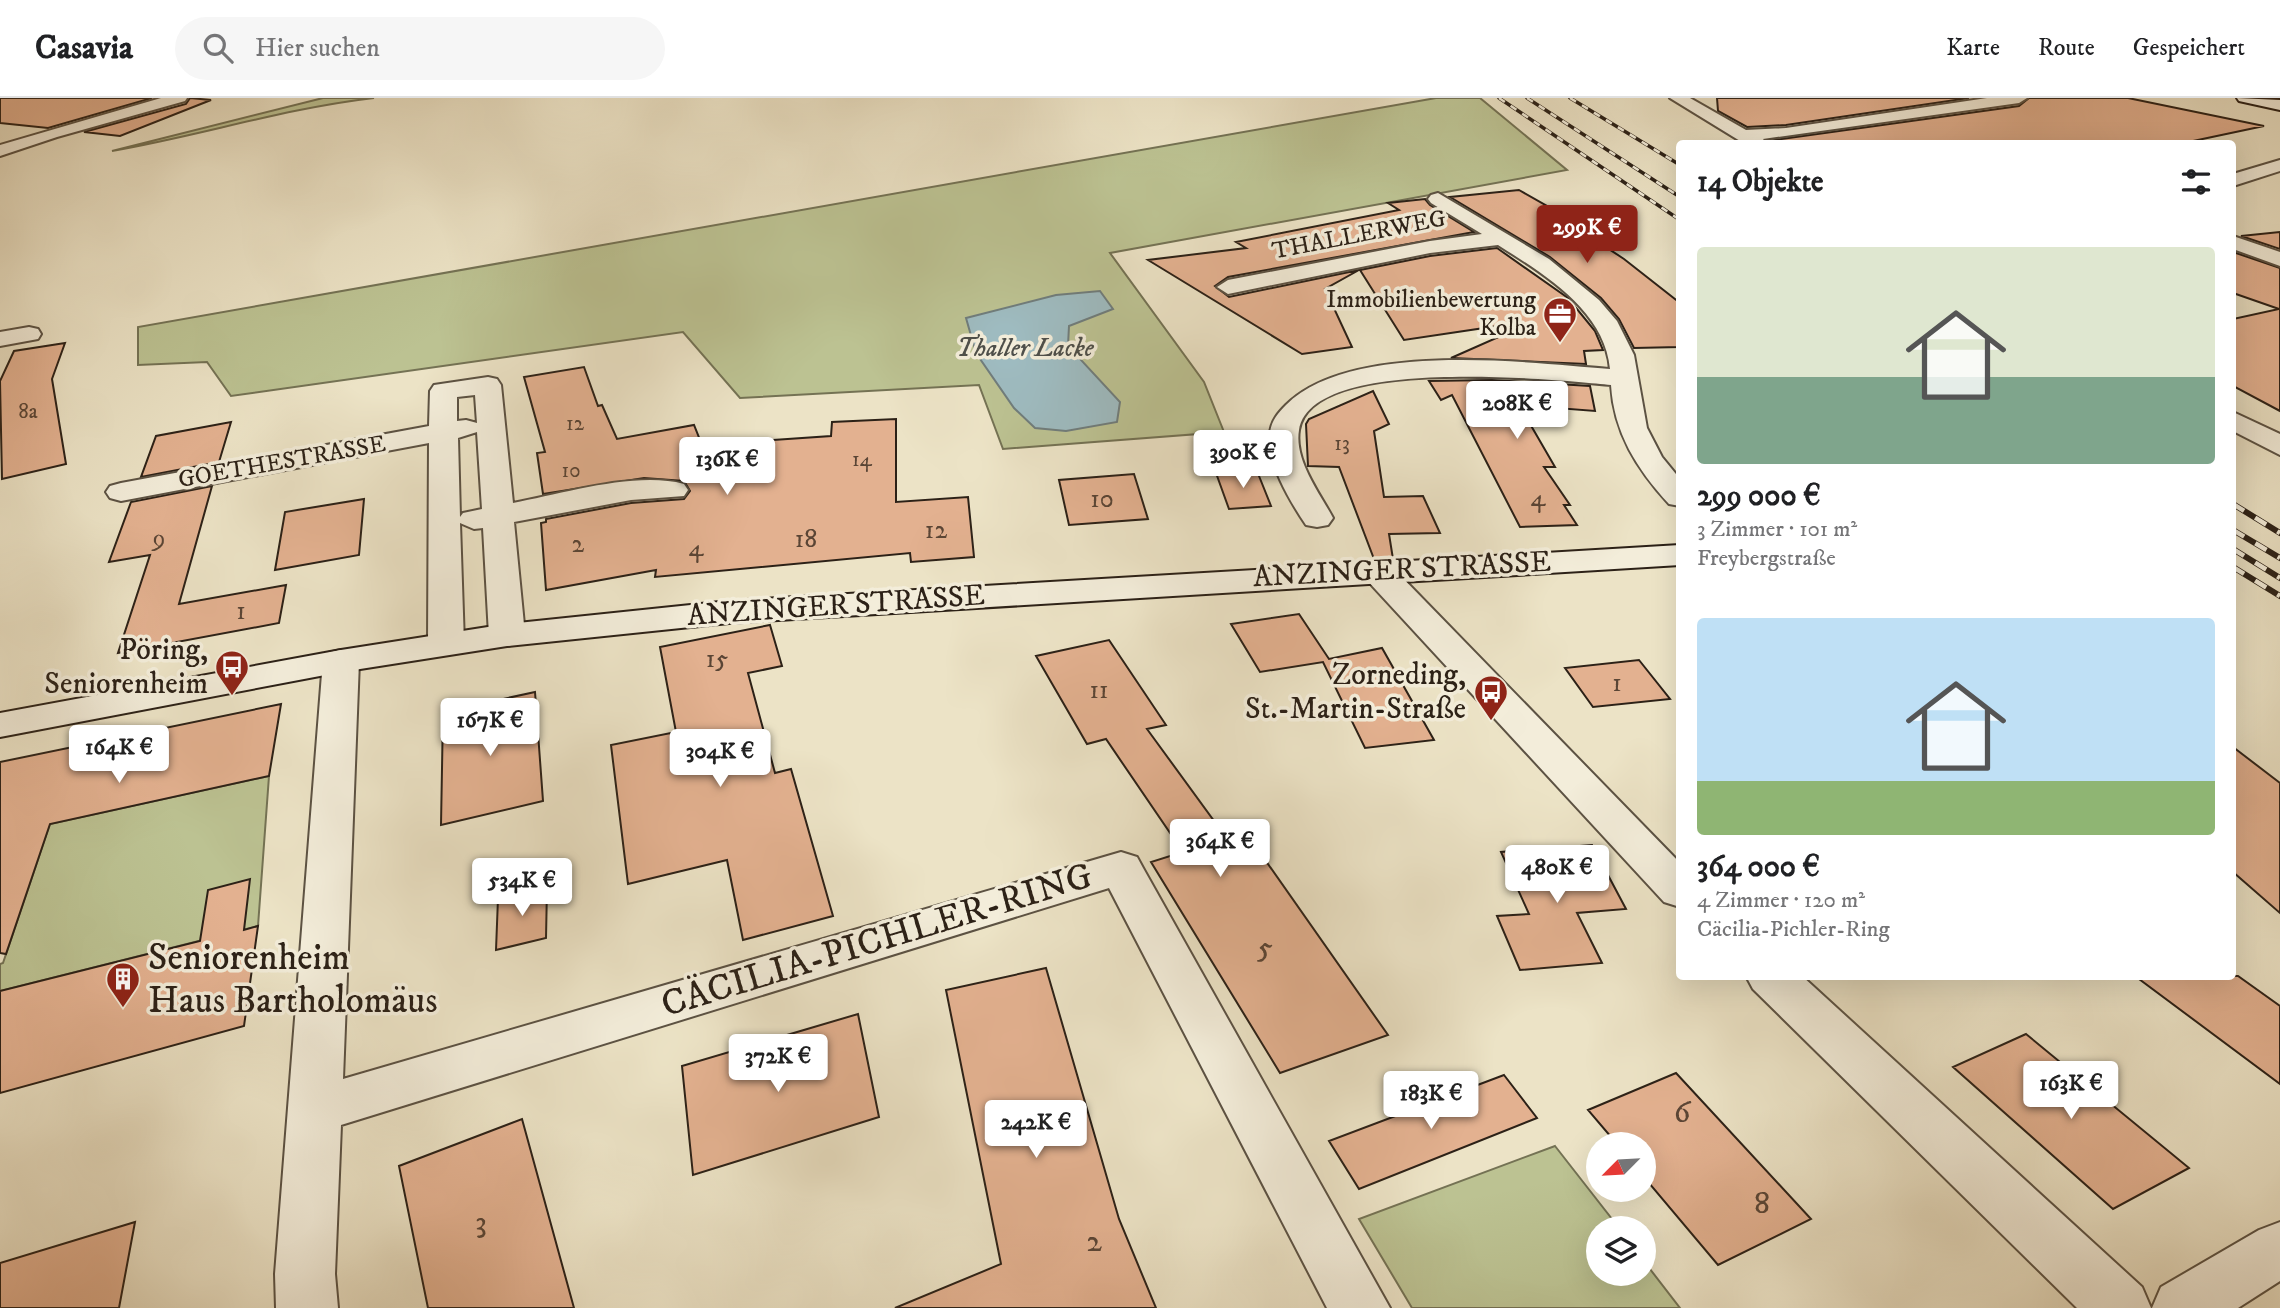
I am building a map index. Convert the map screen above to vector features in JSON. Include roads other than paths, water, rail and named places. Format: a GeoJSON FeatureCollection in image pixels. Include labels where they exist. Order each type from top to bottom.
{"type":"FeatureCollection","features":[{"type":"Feature","properties":{"kind":"street"},"geometry":{"type":"LineString","coordinates":[[0,151],[51,133],[179,98]]}},
{"type":"Feature","properties":{"kind":"street"},"geometry":{"type":"LineString","coordinates":[[1678,98],[1752,139],[2019,98]]}},
{"type":"Feature","properties":{"kind":"street"},"geometry":{"type":"LineString","coordinates":[[2245,98],[2280,105]]}},
{"type":"Feature","properties":{"kind":"street"},"geometry":{"type":"LineString","coordinates":[[2236,179],[2280,165]]}},
{"type":"Feature","properties":{"kind":"street"},"geometry":{"type":"LineString","coordinates":[[1438,199],[1502,238],[1554,275],[1608,323],[1619,346],[1629,416],[1641,449],[1676,492]]}},
{"type":"Feature","properties":{"kind":"street","name":"THALLERWEG"},"geometry":{"type":"LineString","coordinates":[[1228,287],[1430,247],[1502,238]]}},
{"type":"Feature","properties":{"kind":"street"},"geometry":{"type":"LineString","coordinates":[[2236,243],[2280,259]]}},
{"type":"Feature","properties":{"kind":"street"},"geometry":{"type":"LineString","coordinates":[[0,339],[29,334]]}},
{"type":"Feature","properties":{"kind":"street"},"geometry":{"type":"LineString","coordinates":[[1317,518],[1285,450],[1288,420],[1310,395],[1353,380],[1400,371],[1497,369],[1625,377]]}},
{"type":"Feature","properties":{"kind":"street"},"geometry":{"type":"LineString","coordinates":[[446,644],[443,391],[488,384],[507,635]]}},
{"type":"Feature","properties":{"kind":"street"},"geometry":{"type":"LineString","coordinates":[[2236,421],[2280,446]]}},
{"type":"Feature","properties":{"kind":"street","name":"GOETHESTRASSE"},"geometry":{"type":"LineString","coordinates":[[121,492],[491,423]]}},
{"type":"Feature","properties":{"kind":"street"},"geometry":{"type":"LineString","coordinates":[[445,525],[631,491],[673,490]]}},
{"type":"Feature","properties":{"kind":"street","name":"ANZINGER STRASSE"},"geometry":{"type":"LineString","coordinates":[[0,725],[446,644],[729,612],[1377,571],[1676,555]]}},
{"type":"Feature","properties":{"kind":"street"},"geometry":{"type":"LineString","coordinates":[[1377,571],[1676,887]]}},
{"type":"Feature","properties":{"kind":"street"},"geometry":{"type":"LineString","coordinates":[[307,1308],[305,1274],[341,661]]}},
{"type":"Feature","properties":{"kind":"street","name":"CÄCILIA-PICHLER-RING"},"geometry":{"type":"LineString","coordinates":[[315,1110],[1121,868],[1359,1308]]}},
{"type":"Feature","properties":{"kind":"street"},"geometry":{"type":"LineString","coordinates":[[1774,980],[2120,1308]]}},
{"type":"Feature","properties":{"kind":"street"},"geometry":{"type":"LineString","coordinates":[[2183,1308],[2280,1248]]}},
{"type":"Feature","properties":{"kind":"water","name":"Thaller Lacke"},"geometry":{"type":"Polygon","coordinates":[[[1100,291],[1113,309],[1069,326],[1068,346],[1120,402],[1117,422],[1066,431],[1035,428],[1014,408],[976,353],[966,318],[1056,295],[1100,291]]]}},
{"type":"Feature","properties":{"kind":"railway"},"geometry":{"type":"LineString","coordinates":[[1499,98],[1676,217]]}},
{"type":"Feature","properties":{"kind":"railway"},"geometry":{"type":"LineString","coordinates":[[1527,98],[1676,194]]}},
{"type":"Feature","properties":{"kind":"railway"},"geometry":{"type":"LineString","coordinates":[[1570,98],[1676,163]]}},
{"type":"Feature","properties":{"kind":"railway"},"geometry":{"type":"LineString","coordinates":[[2236,506],[2280,533]]}},
{"type":"Feature","properties":{"kind":"railway"},"geometry":{"type":"LineString","coordinates":[[2236,532],[2280,558]]}},
{"type":"Feature","properties":{"kind":"railway"},"geometry":{"type":"LineString","coordinates":[[2236,551],[2280,578]]}},
{"type":"Feature","properties":{"kind":"railway"},"geometry":{"type":"LineString","coordinates":[[2236,569],[2280,596]]}},
{"type":"Feature","properties":{"kind":"place","name":"Immobilienbewertung Kolba"},"geometry":{"type":"Point","coordinates":[1560,344]}},
{"type":"Feature","properties":{"kind":"place","name":"Pöring, Seniorenheim"},"geometry":{"type":"Point","coordinates":[232,697]}},
{"type":"Feature","properties":{"kind":"place","name":"Zorneding, St.-Martin-Straße"},"geometry":{"type":"Point","coordinates":[1491,722]}},
{"type":"Feature","properties":{"kind":"place","name":"Seniorenheim Haus Bartholomäus"},"geometry":{"type":"Point","coordinates":[123,1009]}}]}
